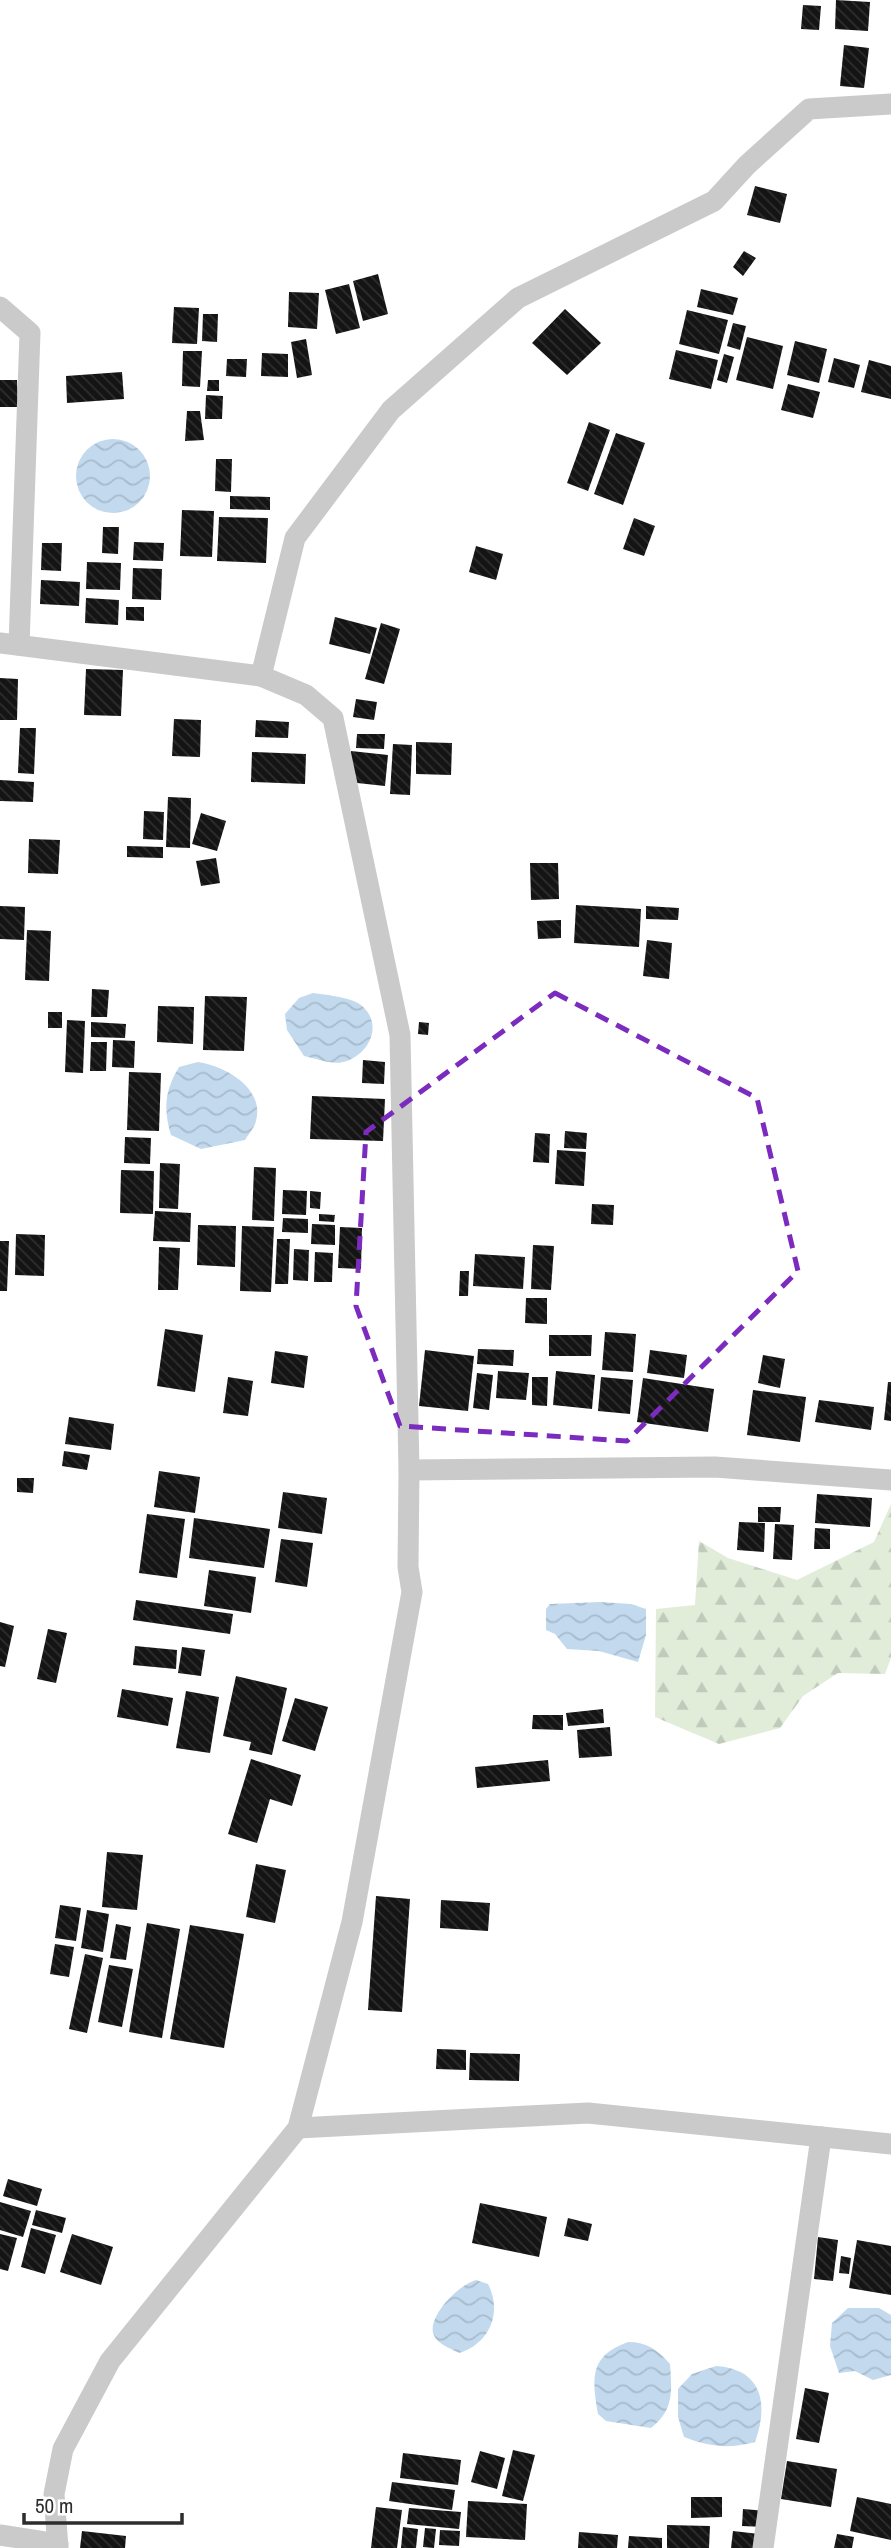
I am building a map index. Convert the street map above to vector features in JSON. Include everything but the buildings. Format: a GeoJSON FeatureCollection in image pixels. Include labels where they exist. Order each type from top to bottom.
{"type":"FeatureCollection","features":[{"type":"Feature","properties":{"kind":"street"},"geometry":{"type":"LineString","coordinates":[[261,676],[295,538],[391,410],[518,298],[714,201],[747,165],[809,109],[891,104]]}},
{"type":"Feature","properties":{"kind":"street"},"geometry":{"type":"LineString","coordinates":[[0,307],[30,333],[9,644],[261,676],[306,695],[334,718],[400,1035],[409,1470],[408,1567],[412,1592],[352,1922],[298,2128],[110,2361],[63,2449],[54,2494],[58,2546],[0,2535]]}},
{"type":"Feature","properties":{"kind":"street"},"geometry":{"type":"LineString","coordinates":[[409,1470],[715,1467],[891,1480]]}},
{"type":"Feature","properties":{"kind":"street"},"geometry":{"type":"LineString","coordinates":[[298,2128],[588,2113],[891,2144]]}},
{"type":"Feature","properties":{"kind":"street"},"geometry":{"type":"LineString","coordinates":[[764,2548],[821,2137]]}},
{"type":"Feature","properties":{"kind":"highlighted area"},"geometry":{"type":"Polygon","coordinates":[[[555,993],[757,1098],[798,1271],[627,1441],[400,1426],[356,1306],[366,1132],[555,993]]]}},
{"type":"Feature","properties":{"kind":"green space"},"geometry":{"type":"Polygon","coordinates":[[[891,1504],[891,1658],[885,1674],[838,1673],[803,1696],[780,1728],[719,1744],[655,1717],[656,1609],[695,1605],[699,1541],[728,1558],[797,1580],[874,1542],[891,1504]]]}},
{"type":"Feature","properties":{"kind":"water"},"geometry":{"type":"Polygon","coordinates":[[[113,439],[127,442],[139,450],[147,462],[150,476],[147,490],[139,502],[127,510],[113,513],[99,510],[87,502],[79,490],[76,476],[79,462],[87,450],[99,442],[113,439]]]}},
{"type":"Feature","properties":{"kind":"water"},"geometry":{"type":"Polygon","coordinates":[[[313,993],[351,1000],[368,1012],[373,1028],[371,1036],[368,1044],[355,1057],[337,1063],[304,1056],[287,1030],[285,1014],[299,998],[313,993]]]}},
{"type":"Feature","properties":{"kind":"water"},"geometry":{"type":"Polygon","coordinates":[[[198,1062],[231,1074],[249,1089],[255,1098],[256,1121],[245,1140],[201,1149],[171,1135],[166,1108],[168,1092],[179,1067],[198,1062]]]}},
{"type":"Feature","properties":{"kind":"water"},"geometry":{"type":"Polygon","coordinates":[[[550,1604],[631,1604],[646,1609],[646,1635],[638,1662],[599,1651],[567,1649],[555,1634],[546,1630],[546,1609],[550,1604]]]}},
{"type":"Feature","properties":{"kind":"water"},"geometry":{"type":"Polygon","coordinates":[[[476,2280],[488,2284],[494,2306],[493,2316],[485,2335],[469,2349],[459,2353],[437,2340],[433,2325],[447,2301],[462,2287],[476,2280]]]}},
{"type":"Feature","properties":{"kind":"water"},"geometry":{"type":"Polygon","coordinates":[[[848,2308],[879,2308],[891,2315],[891,2375],[873,2380],[855,2371],[839,2373],[830,2346],[832,2323],[848,2308]]]}},
{"type":"Feature","properties":{"kind":"water"},"geometry":{"type":"Polygon","coordinates":[[[628,2342],[641,2343],[652,2348],[670,2364],[668,2407],[651,2428],[606,2421],[598,2414],[596,2370],[606,2354],[628,2342]]]}},
{"type":"Feature","properties":{"kind":"water"},"geometry":{"type":"Polygon","coordinates":[[[716,2366],[743,2374],[752,2381],[758,2391],[761,2415],[755,2442],[720,2446],[684,2437],[678,2417],[678,2389],[692,2374],[716,2366]]]}}]}
